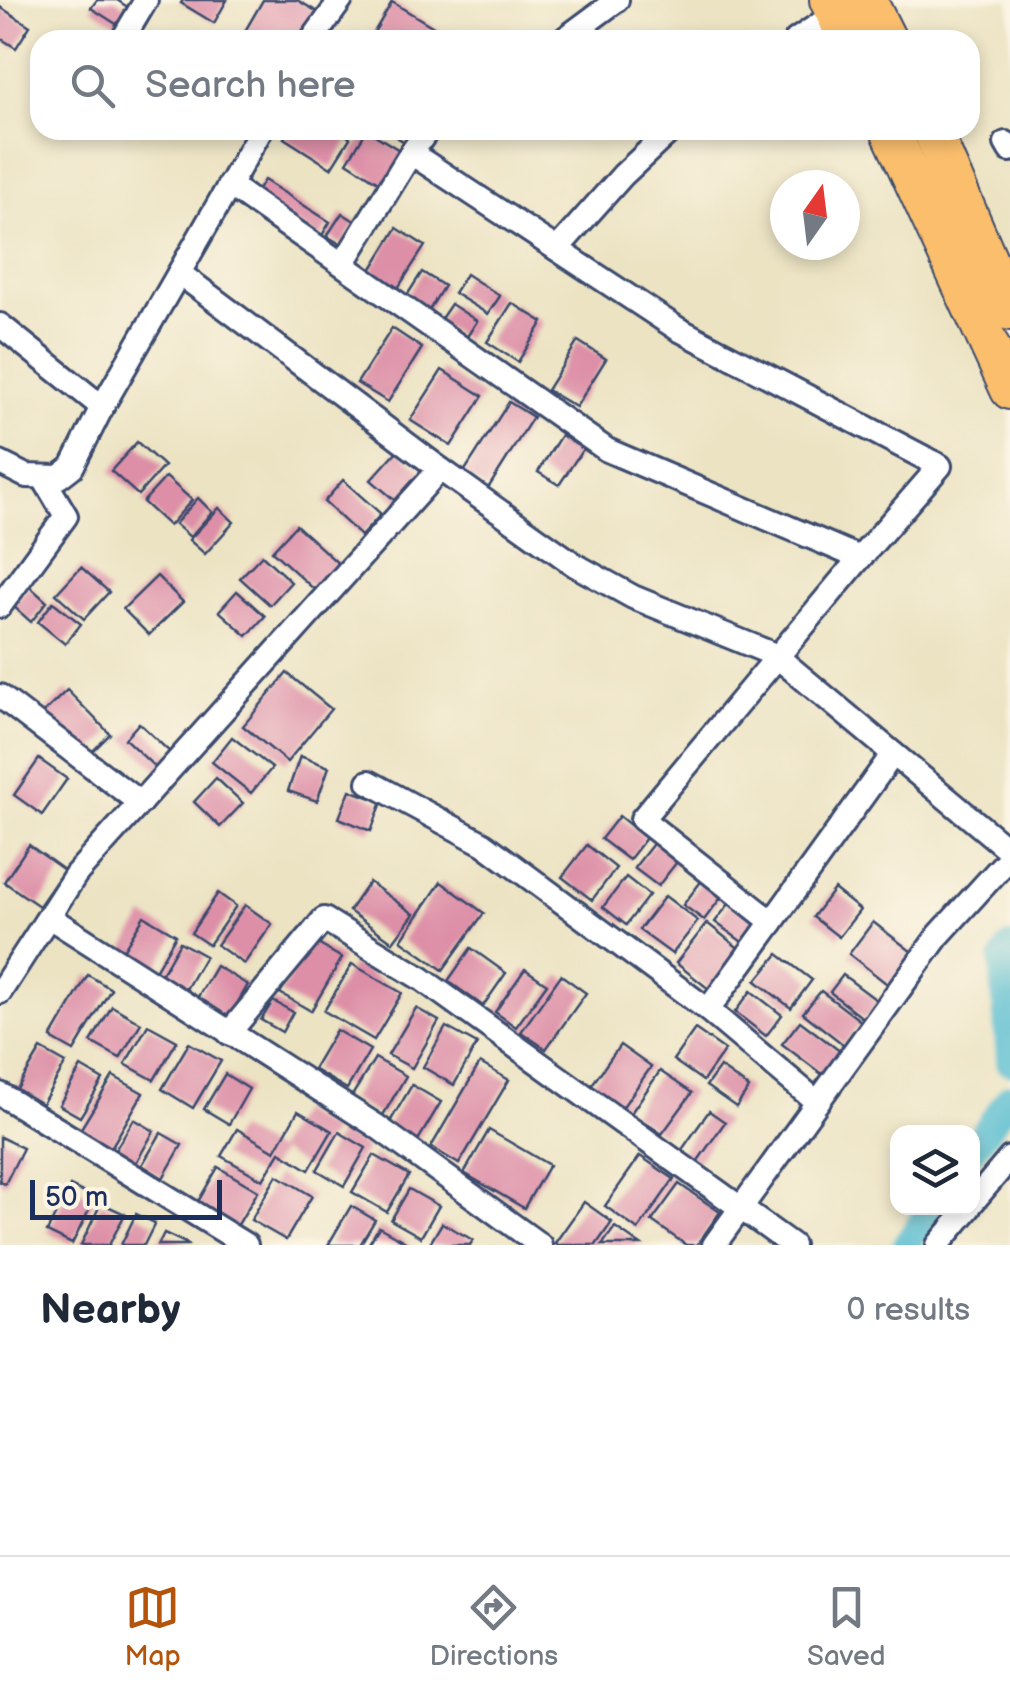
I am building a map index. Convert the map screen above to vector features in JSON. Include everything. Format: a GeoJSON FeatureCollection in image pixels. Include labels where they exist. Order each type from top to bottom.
{"type":"FeatureCollection","features":[{"type":"Feature","properties":{"kind":"main road"},"geometry":{"type":"LineString","coordinates":[[845,13],[871,30]]}},
{"type":"Feature","properties":{"kind":"main road"},"geometry":{"type":"LineString","coordinates":[[895,140],[1010,390]]}},
{"type":"Feature","properties":{"kind":"main road"},"geometry":{"type":"LineString","coordinates":[[936,140],[1010,311]]}},
{"type":"Feature","properties":{"kind":"street"},"geometry":{"type":"LineString","coordinates":[[129,30],[146,0]]}},
{"type":"Feature","properties":{"kind":"street"},"geometry":{"type":"LineString","coordinates":[[319,30],[341,0]]}},
{"type":"Feature","properties":{"kind":"street"},"geometry":{"type":"LineString","coordinates":[[577,30],[616,0]]}},
{"type":"Feature","properties":{"kind":"street"},"geometry":{"type":"LineString","coordinates":[[814,30],[845,13]]}},
{"type":"Feature","properties":{"kind":"street"},"geometry":{"type":"LineString","coordinates":[[0,463],[44,479],[59,477],[72,466],[255,140]]}},
{"type":"Feature","properties":{"kind":"street"},"geometry":{"type":"LineString","coordinates":[[343,264],[421,140]]}},
{"type":"Feature","properties":{"kind":"street"},"geometry":{"type":"LineString","coordinates":[[557,249],[622,175],[660,140]]}},
{"type":"Feature","properties":{"kind":"street"},"geometry":{"type":"LineString","coordinates":[[412,153],[678,329],[940,466],[775,655],[642,819],[772,922]]}},
{"type":"Feature","properties":{"kind":"street"},"geometry":{"type":"LineString","coordinates":[[230,185],[607,450],[860,558]]}},
{"type":"Feature","properties":{"kind":"street"},"geometry":{"type":"LineString","coordinates":[[179,273],[574,564],[618,589],[775,655],[1010,854],[938,936],[714,1245]]}},
{"type":"Feature","properties":{"kind":"street"},"geometry":{"type":"LineString","coordinates":[[0,325],[102,407]]}},
{"type":"Feature","properties":{"kind":"street"},"geometry":{"type":"LineString","coordinates":[[0,992],[76,874],[440,469]]}},
{"type":"Feature","properties":{"kind":"street"},"geometry":{"type":"LineString","coordinates":[[0,606],[66,516],[44,479]]}},
{"type":"Feature","properties":{"kind":"street"},"geometry":{"type":"LineString","coordinates":[[0,696],[140,803]]}},
{"type":"Feature","properties":{"kind":"street"},"geometry":{"type":"LineString","coordinates":[[708,1010],[893,754]]}},
{"type":"Feature","properties":{"kind":"street"},"geometry":{"type":"LineString","coordinates":[[368,782],[484,844],[708,1010],[817,1102]]}},
{"type":"Feature","properties":{"kind":"street"},"geometry":{"type":"LineString","coordinates":[[48,918],[375,1126],[540,1245]]}},
{"type":"Feature","properties":{"kind":"street"},"geometry":{"type":"LineString","coordinates":[[229,1032],[324,919],[422,979],[792,1245]]}},
{"type":"Feature","properties":{"kind":"street"},"geometry":{"type":"LineString","coordinates":[[0,1094],[246,1245]]}},
{"type":"Feature","properties":{"kind":"street"},"geometry":{"type":"LineString","coordinates":[[980,1194],[1010,1158]]}},
{"type":"Feature","properties":{"kind":"street"},"geometry":{"type":"LineString","coordinates":[[938,1245],[963,1215]]}},
{"type":"Feature","properties":{"kind":"building"},"geometry":{"type":"Polygon","coordinates":[[[97,0],[117,0],[132,10],[121,27],[91,8],[97,0]]]}},
{"type":"Feature","properties":{"kind":"building"},"geometry":{"type":"Polygon","coordinates":[[[227,0],[214,23],[181,3],[227,0]]]}},
{"type":"Feature","properties":{"kind":"building"},"geometry":{"type":"Polygon","coordinates":[[[263,0],[297,0],[321,14],[311,30],[246,30],[263,0]]]}},
{"type":"Feature","properties":{"kind":"building"},"geometry":{"type":"Polygon","coordinates":[[[392,2],[438,30],[375,30],[392,2]]]}},
{"type":"Feature","properties":{"kind":"building"},"geometry":{"type":"Polygon","coordinates":[[[0,7],[30,26],[16,48],[0,38],[0,7]]]}},
{"type":"Feature","properties":{"kind":"building"},"geometry":{"type":"Polygon","coordinates":[[[287,140],[349,140],[331,168],[287,140]]]}},
{"type":"Feature","properties":{"kind":"building"},"geometry":{"type":"Polygon","coordinates":[[[361,140],[383,140],[407,155],[386,187],[347,162],[361,140]]]}},
{"type":"Feature","properties":{"kind":"building"},"geometry":{"type":"Polygon","coordinates":[[[264,180],[330,222],[320,239],[253,197],[264,180]]]}},
{"type":"Feature","properties":{"kind":"building"},"geometry":{"type":"Polygon","coordinates":[[[342,213],[356,222],[342,245],[327,236],[342,213]]]}},
{"type":"Feature","properties":{"kind":"building"},"geometry":{"type":"Polygon","coordinates":[[[397,228],[425,246],[398,288],[371,270],[397,228]]]}},
{"type":"Feature","properties":{"kind":"building"},"geometry":{"type":"Polygon","coordinates":[[[422,272],[444,286],[426,315],[404,300],[422,272]]]}},
{"type":"Feature","properties":{"kind":"building"},"geometry":{"type":"Polygon","coordinates":[[[466,274],[500,296],[488,314],[454,293],[466,274]]]}},
{"type":"Feature","properties":{"kind":"building"},"geometry":{"type":"Polygon","coordinates":[[[512,303],[543,322],[518,362],[487,342],[512,303]]]}},
{"type":"Feature","properties":{"kind":"building"},"geometry":{"type":"Polygon","coordinates":[[[451,304],[477,321],[465,340],[438,323],[451,304]]]}},
{"type":"Feature","properties":{"kind":"building"},"geometry":{"type":"Polygon","coordinates":[[[392,328],[422,348],[388,402],[357,383],[392,328]]]}},
{"type":"Feature","properties":{"kind":"building"},"geometry":{"type":"Polygon","coordinates":[[[578,341],[606,359],[576,407],[547,390],[578,341]]]}},
{"type":"Feature","properties":{"kind":"building"},"geometry":{"type":"Polygon","coordinates":[[[442,370],[483,396],[451,446],[410,420],[442,370]]]}},
{"type":"Feature","properties":{"kind":"building"},"geometry":{"type":"Polygon","coordinates":[[[509,402],[533,417],[487,490],[462,475],[509,402]]]}},
{"type":"Feature","properties":{"kind":"building"},"geometry":{"type":"Polygon","coordinates":[[[561,435],[583,449],[559,485],[538,472],[561,435]]]}},
{"type":"Feature","properties":{"kind":"building"},"geometry":{"type":"Polygon","coordinates":[[[137,442],[164,466],[138,495],[111,471],[137,442]]]}},
{"type":"Feature","properties":{"kind":"building"},"geometry":{"type":"Polygon","coordinates":[[[398,450],[425,473],[398,503],[371,480],[398,450]]]}},
{"type":"Feature","properties":{"kind":"building"},"geometry":{"type":"Polygon","coordinates":[[[166,477],[192,500],[169,526],[143,502],[166,477]]]}},
{"type":"Feature","properties":{"kind":"building"},"geometry":{"type":"Polygon","coordinates":[[[343,480],[381,514],[361,536],[324,502],[343,480]]]}},
{"type":"Feature","properties":{"kind":"building"},"geometry":{"type":"Polygon","coordinates":[[[198,498],[212,512],[190,537],[175,524],[198,498]]]}},
{"type":"Feature","properties":{"kind":"building"},"geometry":{"type":"Polygon","coordinates":[[[219,508],[234,522],[205,554],[189,540],[219,508]]]}},
{"type":"Feature","properties":{"kind":"building"},"geometry":{"type":"Polygon","coordinates":[[[296,525],[341,566],[317,592],[272,551],[296,525]]]}},
{"type":"Feature","properties":{"kind":"building"},"geometry":{"type":"Polygon","coordinates":[[[262,555],[291,582],[270,605],[240,578],[262,555]]]}},
{"type":"Feature","properties":{"kind":"building"},"geometry":{"type":"Polygon","coordinates":[[[81,567],[109,592],[84,619],[56,594],[81,567]]]}},
{"type":"Feature","properties":{"kind":"building"},"geometry":{"type":"Polygon","coordinates":[[[157,576],[183,602],[149,635],[123,609],[157,576]]]}},
{"type":"Feature","properties":{"kind":"building"},"geometry":{"type":"Polygon","coordinates":[[[29,586],[47,602],[31,622],[12,605],[29,586]]]}},
{"type":"Feature","properties":{"kind":"building"},"geometry":{"type":"Polygon","coordinates":[[[237,591],[265,616],[247,636],[219,611],[237,591]]]}},
{"type":"Feature","properties":{"kind":"building"},"geometry":{"type":"Polygon","coordinates":[[[53,602],[81,624],[65,644],[38,622],[53,602]]]}},
{"type":"Feature","properties":{"kind":"building"},"geometry":{"type":"Polygon","coordinates":[[[287,673],[331,709],[287,762],[243,726],[287,673]]]}},
{"type":"Feature","properties":{"kind":"building"},"geometry":{"type":"Polygon","coordinates":[[[67,690],[110,734],[84,760],[40,716],[67,690]]]}},
{"type":"Feature","properties":{"kind":"building"},"geometry":{"type":"Polygon","coordinates":[[[139,723],[173,755],[159,771],[125,739],[139,723]]]}},
{"type":"Feature","properties":{"kind":"building"},"geometry":{"type":"Polygon","coordinates":[[[232,737],[272,768],[251,793],[212,762],[232,737]]]}},
{"type":"Feature","properties":{"kind":"building"},"geometry":{"type":"Polygon","coordinates":[[[300,756],[329,767],[317,801],[288,791],[300,756]]]}},
{"type":"Feature","properties":{"kind":"building"},"geometry":{"type":"Polygon","coordinates":[[[39,759],[67,779],[42,815],[14,795],[39,759]]]}},
{"type":"Feature","properties":{"kind":"building"},"geometry":{"type":"Polygon","coordinates":[[[216,778],[243,803],[220,827],[194,802],[216,778]]]}},
{"type":"Feature","properties":{"kind":"building"},"geometry":{"type":"Polygon","coordinates":[[[350,790],[382,802],[371,831],[339,818],[350,790]]]}},
{"type":"Feature","properties":{"kind":"building"},"geometry":{"type":"Polygon","coordinates":[[[619,816],[646,838],[629,860],[601,839],[619,816]]]}},
{"type":"Feature","properties":{"kind":"building"},"geometry":{"type":"Polygon","coordinates":[[[656,840],[680,858],[658,886],[634,868],[656,840]]]}},
{"type":"Feature","properties":{"kind":"building"},"geometry":{"type":"Polygon","coordinates":[[[29,845],[64,870],[39,906],[4,882],[29,845]]]}},
{"type":"Feature","properties":{"kind":"building"},"geometry":{"type":"Polygon","coordinates":[[[587,845],[616,868],[592,900],[562,877],[587,845]]]}},
{"type":"Feature","properties":{"kind":"building"},"geometry":{"type":"Polygon","coordinates":[[[706,875],[726,891],[704,920],[683,905],[706,875]]]}},
{"type":"Feature","properties":{"kind":"building"},"geometry":{"type":"Polygon","coordinates":[[[626,877],[649,895],[626,925],[603,907],[626,877]]]}},
{"type":"Feature","properties":{"kind":"building"},"geometry":{"type":"Polygon","coordinates":[[[369,882],[414,914],[393,942],[349,911],[369,882]]]}},
{"type":"Feature","properties":{"kind":"building"},"geometry":{"type":"Polygon","coordinates":[[[441,882],[484,913],[443,970],[401,940],[441,882]]]}},
{"type":"Feature","properties":{"kind":"building"},"geometry":{"type":"Polygon","coordinates":[[[834,889],[860,910],[839,937],[813,917],[834,889]]]}},
{"type":"Feature","properties":{"kind":"building"},"geometry":{"type":"Polygon","coordinates":[[[218,893],[236,906],[209,945],[191,933],[218,893]]]}},
{"type":"Feature","properties":{"kind":"building"},"geometry":{"type":"Polygon","coordinates":[[[665,896],[698,921],[672,954],[639,930],[665,896]]]}},
{"type":"Feature","properties":{"kind":"building"},"geometry":{"type":"Polygon","coordinates":[[[735,896],[765,919],[745,944],[715,922],[735,896]]]}},
{"type":"Feature","properties":{"kind":"building"},"geometry":{"type":"Polygon","coordinates":[[[245,905],[272,924],[244,964],[217,945],[245,905]]]}},
{"type":"Feature","properties":{"kind":"building"},"geometry":{"type":"Polygon","coordinates":[[[144,916],[176,935],[155,971],[122,952],[144,916]]]}},
{"type":"Feature","properties":{"kind":"building"},"geometry":{"type":"Polygon","coordinates":[[[873,922],[916,955],[891,987],[849,954],[873,922]]]}},
{"type":"Feature","properties":{"kind":"building"},"geometry":{"type":"Polygon","coordinates":[[[707,923],[741,950],[710,990],[676,963],[707,923]]]}},
{"type":"Feature","properties":{"kind":"building"},"geometry":{"type":"Polygon","coordinates":[[[311,940],[342,958],[311,1011],[280,993],[311,940]]]}},
{"type":"Feature","properties":{"kind":"building"},"geometry":{"type":"Polygon","coordinates":[[[180,942],[205,956],[186,989],[161,975],[180,942]]]}},
{"type":"Feature","properties":{"kind":"building"},"geometry":{"type":"Polygon","coordinates":[[[471,948],[506,973],[483,1006],[448,981],[471,948]]]}},
{"type":"Feature","properties":{"kind":"building"},"geometry":{"type":"Polygon","coordinates":[[[778,954],[812,980],[791,1008],[756,981],[778,954]]]}},
{"type":"Feature","properties":{"kind":"building"},"geometry":{"type":"Polygon","coordinates":[[[352,964],[402,993],[374,1040],[324,1011],[352,964]]]}},
{"type":"Feature","properties":{"kind":"building"},"geometry":{"type":"Polygon","coordinates":[[[216,966],[248,985],[228,1019],[196,1000],[216,966]]]}},
{"type":"Feature","properties":{"kind":"building"},"geometry":{"type":"Polygon","coordinates":[[[525,969],[547,984],[516,1027],[495,1012],[525,969]]]}},
{"type":"Feature","properties":{"kind":"building"},"geometry":{"type":"Polygon","coordinates":[[[88,975],[111,989],[74,1051],[51,1038],[88,975]]]}},
{"type":"Feature","properties":{"kind":"building"},"geometry":{"type":"Polygon","coordinates":[[[561,975],[586,993],[546,1049],[521,1032],[561,975]]]}},
{"type":"Feature","properties":{"kind":"building"},"geometry":{"type":"Polygon","coordinates":[[[843,975],[879,1002],[865,1020],[830,992],[843,975]]]}},
{"type":"Feature","properties":{"kind":"building"},"geometry":{"type":"Polygon","coordinates":[[[751,991],[782,1015],[766,1036],[735,1012],[751,991]]]}},
{"type":"Feature","properties":{"kind":"building"},"geometry":{"type":"Polygon","coordinates":[[[821,991],[862,1022],[844,1045],[803,1013],[821,991]]]}},
{"type":"Feature","properties":{"kind":"building"},"geometry":{"type":"Polygon","coordinates":[[[273,1001],[293,1012],[282,1032],[261,1020],[273,1001]]]}},
{"type":"Feature","properties":{"kind":"building"},"geometry":{"type":"Polygon","coordinates":[[[112,1006],[141,1023],[120,1058],[91,1042],[112,1006]]]}},
{"type":"Feature","properties":{"kind":"building"},"geometry":{"type":"Polygon","coordinates":[[[416,1008],[439,1021],[412,1068],[388,1055],[416,1008]]]}},
{"type":"Feature","properties":{"kind":"building"},"geometry":{"type":"Polygon","coordinates":[[[800,1021],[841,1052],[823,1075],[782,1044],[800,1021]]]}},
{"type":"Feature","properties":{"kind":"building"},"geometry":{"type":"Polygon","coordinates":[[[148,1025],[177,1041],[154,1080],[125,1064],[148,1025]]]}},
{"type":"Feature","properties":{"kind":"building"},"geometry":{"type":"Polygon","coordinates":[[[446,1027],[477,1044],[454,1085],[423,1067],[446,1027]]]}},
{"type":"Feature","properties":{"kind":"building"},"geometry":{"type":"Polygon","coordinates":[[[695,1029],[725,1050],[703,1081],[673,1060],[695,1029]]]}},
{"type":"Feature","properties":{"kind":"building"},"geometry":{"type":"Polygon","coordinates":[[[336,1030],[370,1050],[347,1089],[313,1069],[336,1030]]]}},
{"type":"Feature","properties":{"kind":"building"},"geometry":{"type":"Polygon","coordinates":[[[189,1043],[221,1061],[193,1108],[162,1089],[189,1043]]]}},
{"type":"Feature","properties":{"kind":"building"},"geometry":{"type":"Polygon","coordinates":[[[620,1045],[651,1067],[622,1108],[591,1086],[620,1045]]]}},
{"type":"Feature","properties":{"kind":"building"},"geometry":{"type":"Polygon","coordinates":[[[41,1049],[66,1063],[42,1104],[17,1089],[41,1049]]]}},
{"type":"Feature","properties":{"kind":"building"},"geometry":{"type":"Polygon","coordinates":[[[375,1058],[406,1076],[382,1117],[350,1099],[375,1058]]]}},
{"type":"Feature","properties":{"kind":"building"},"geometry":{"type":"Polygon","coordinates":[[[480,1063],[509,1080],[459,1164],[431,1147],[480,1063]]]}},
{"type":"Feature","properties":{"kind":"building"},"geometry":{"type":"Polygon","coordinates":[[[81,1067],[103,1080],[80,1117],[59,1105],[81,1067]]]}},
{"type":"Feature","properties":{"kind":"building"},"geometry":{"type":"Polygon","coordinates":[[[720,1067],[749,1088],[736,1107],[706,1086],[720,1067]]]}},
{"type":"Feature","properties":{"kind":"building"},"geometry":{"type":"Polygon","coordinates":[[[660,1071],[692,1093],[662,1134],[631,1113],[660,1071]]]}},
{"type":"Feature","properties":{"kind":"building"},"geometry":{"type":"Polygon","coordinates":[[[225,1074],[249,1089],[229,1124],[204,1109],[225,1074]]]}},
{"type":"Feature","properties":{"kind":"building"},"geometry":{"type":"Polygon","coordinates":[[[113,1076],[143,1093],[111,1148],[80,1130],[113,1076]]]}},
{"type":"Feature","properties":{"kind":"building"},"geometry":{"type":"Polygon","coordinates":[[[412,1085],[441,1102],[417,1142],[388,1125],[412,1085]]]}},
{"type":"Feature","properties":{"kind":"building"},"geometry":{"type":"Polygon","coordinates":[[[298,1111],[332,1131],[309,1170],[280,1152],[263,1180],[221,1156],[237,1129],[275,1151],[298,1111]]]}},
{"type":"Feature","properties":{"kind":"building"},"geometry":{"type":"Polygon","coordinates":[[[709,1111],[725,1122],[695,1165],[679,1154],[709,1111]]]}},
{"type":"Feature","properties":{"kind":"building"},"geometry":{"type":"Polygon","coordinates":[[[134,1119],[154,1131],[133,1168],[112,1155],[134,1119]]]}},
{"type":"Feature","properties":{"kind":"building"},"geometry":{"type":"Polygon","coordinates":[[[489,1130],[549,1165],[524,1208],[464,1173],[489,1130]]]}},
{"type":"Feature","properties":{"kind":"building"},"geometry":{"type":"Polygon","coordinates":[[[339,1132],[366,1148],[344,1186],[317,1170],[339,1132]]]}},
{"type":"Feature","properties":{"kind":"building"},"geometry":{"type":"Polygon","coordinates":[[[161,1133],[182,1145],[163,1178],[142,1165],[161,1133]]]}},
{"type":"Feature","properties":{"kind":"building"},"geometry":{"type":"Polygon","coordinates":[[[0,1137],[23,1148],[5,1184],[0,1182],[0,1137]]]}},
{"type":"Feature","properties":{"kind":"building"},"geometry":{"type":"Polygon","coordinates":[[[374,1155],[409,1175],[387,1212],[352,1192],[374,1155]]]}},
{"type":"Feature","properties":{"kind":"building"},"geometry":{"type":"Polygon","coordinates":[[[640,1156],[674,1179],[638,1230],[605,1206],[640,1156]]]}},
{"type":"Feature","properties":{"kind":"building"},"geometry":{"type":"Polygon","coordinates":[[[218,1167],[258,1191],[236,1228],[196,1205],[218,1167]]]}},
{"type":"Feature","properties":{"kind":"building"},"geometry":{"type":"Polygon","coordinates":[[[277,1175],[312,1196],[286,1240],[251,1220],[277,1175]]]}},
{"type":"Feature","properties":{"kind":"building"},"geometry":{"type":"Polygon","coordinates":[[[679,1184],[720,1212],[697,1245],[686,1245],[652,1221],[679,1184]]]}},
{"type":"Feature","properties":{"kind":"building"},"geometry":{"type":"Polygon","coordinates":[[[70,1186],[95,1198],[72,1244],[47,1232],[70,1186]]]}},
{"type":"Feature","properties":{"kind":"building"},"geometry":{"type":"Polygon","coordinates":[[[409,1189],[439,1206],[421,1237],[391,1220],[409,1189]]]}},
{"type":"Feature","properties":{"kind":"building"},"geometry":{"type":"Polygon","coordinates":[[[584,1202],[612,1222],[596,1245],[558,1245],[555,1243],[584,1202]]]}},
{"type":"Feature","properties":{"kind":"building"},"geometry":{"type":"Polygon","coordinates":[[[101,1203],[125,1214],[109,1245],[81,1245],[101,1203]]]}},
{"type":"Feature","properties":{"kind":"building"},"geometry":{"type":"Polygon","coordinates":[[[351,1206],[375,1220],[360,1245],[328,1245],[351,1206]]]}},
{"type":"Feature","properties":{"kind":"building"},"geometry":{"type":"Polygon","coordinates":[[[136,1214],[155,1223],[144,1245],[121,1245],[136,1214]]]}},
{"type":"Feature","properties":{"kind":"building"},"geometry":{"type":"Polygon","coordinates":[[[442,1223],[473,1240],[470,1245],[429,1245],[442,1223]]]}},
{"type":"Feature","properties":{"kind":"building"},"geometry":{"type":"Polygon","coordinates":[[[379,1227],[411,1245],[368,1245],[379,1227]]]}},
{"type":"Feature","properties":{"kind":"building"},"geometry":{"type":"Polygon","coordinates":[[[615,1227],[641,1245],[602,1245],[615,1227]]]}},
{"type":"Feature","properties":{"kind":"building"},"geometry":{"type":"Polygon","coordinates":[[[164,1233],[190,1245],[158,1245],[164,1233]]]}},
{"type":"Feature","properties":{"kind":"waterway"},"geometry":{"type":"LineString","coordinates":[[1010,948],[1003,960],[1010,1062]]}},
{"type":"Feature","properties":{"kind":"waterway"},"geometry":{"type":"LineString","coordinates":[[980,1139],[1010,1097]]}},
{"type":"Feature","properties":{"kind":"waterway"},"geometry":{"type":"LineString","coordinates":[[906,1245],[927,1215]]}}]}
